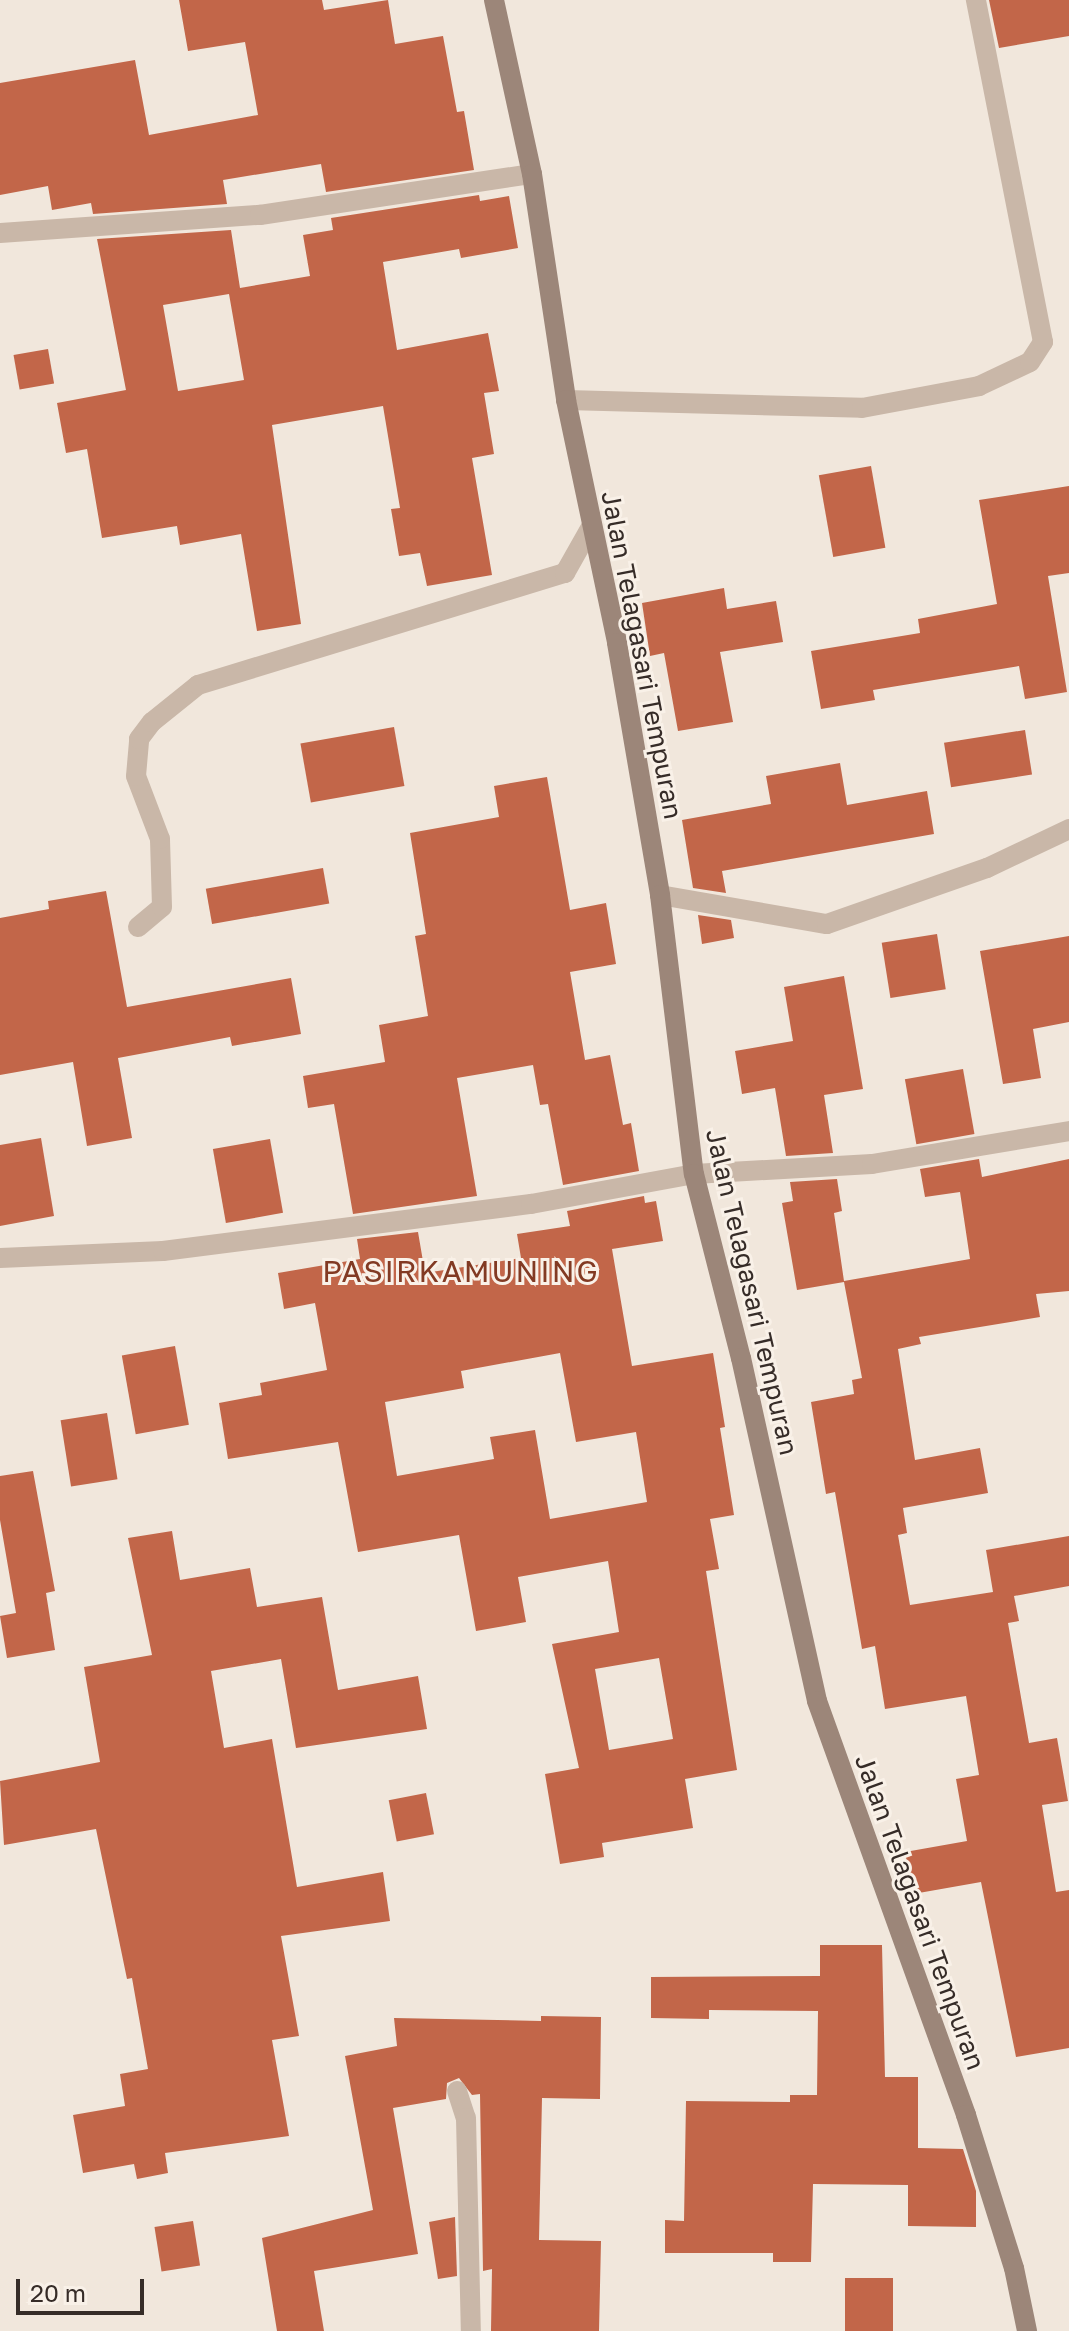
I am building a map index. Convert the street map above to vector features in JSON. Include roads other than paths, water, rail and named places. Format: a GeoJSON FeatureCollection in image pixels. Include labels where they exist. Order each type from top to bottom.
{"type":"FeatureCollection","features":[{"type":"Feature","properties":{"kind":"street","name":"Jalan Telagasari Tempuran"},"geometry":{"type":"LineString","coordinates":[[494,0],[532,174],[566,400],[660,895],[694,1174],[741,1358],[817,1701],[966,2115],[1014,2268],[1027,2331]]}},
{"type":"Feature","properties":{"kind":"street"},"geometry":{"type":"LineString","coordinates":[[566,400],[862,408],[979,386],[1030,362],[1043,342],[976,0]]}},
{"type":"Feature","properties":{"kind":"street"},"geometry":{"type":"LineString","coordinates":[[0,233],[260,215],[532,174]]}},
{"type":"Feature","properties":{"kind":"street"},"geometry":{"type":"LineString","coordinates":[[138,927],[162,907],[160,839],[136,776],[139,739],[152,722],[198,685],[565,573],[592,525]]}},
{"type":"Feature","properties":{"kind":"street"},"geometry":{"type":"LineString","coordinates":[[660,895],[827,924],[987,868],[1069,829]]}},
{"type":"Feature","properties":{"kind":"street"},"geometry":{"type":"LineString","coordinates":[[0,1258],[163,1251],[531,1204],[694,1174],[872,1164],[1069,1131]]}},
{"type":"Feature","properties":{"kind":"street"},"geometry":{"type":"LineString","coordinates":[[457,2091],[466,2118],[471,2331]]}},
{"type":"Feature","properties":{"kind":"district","name":"PASIRKAMUNING"},"geometry":{"type":"Point","coordinates":[461,1271]}}]}
